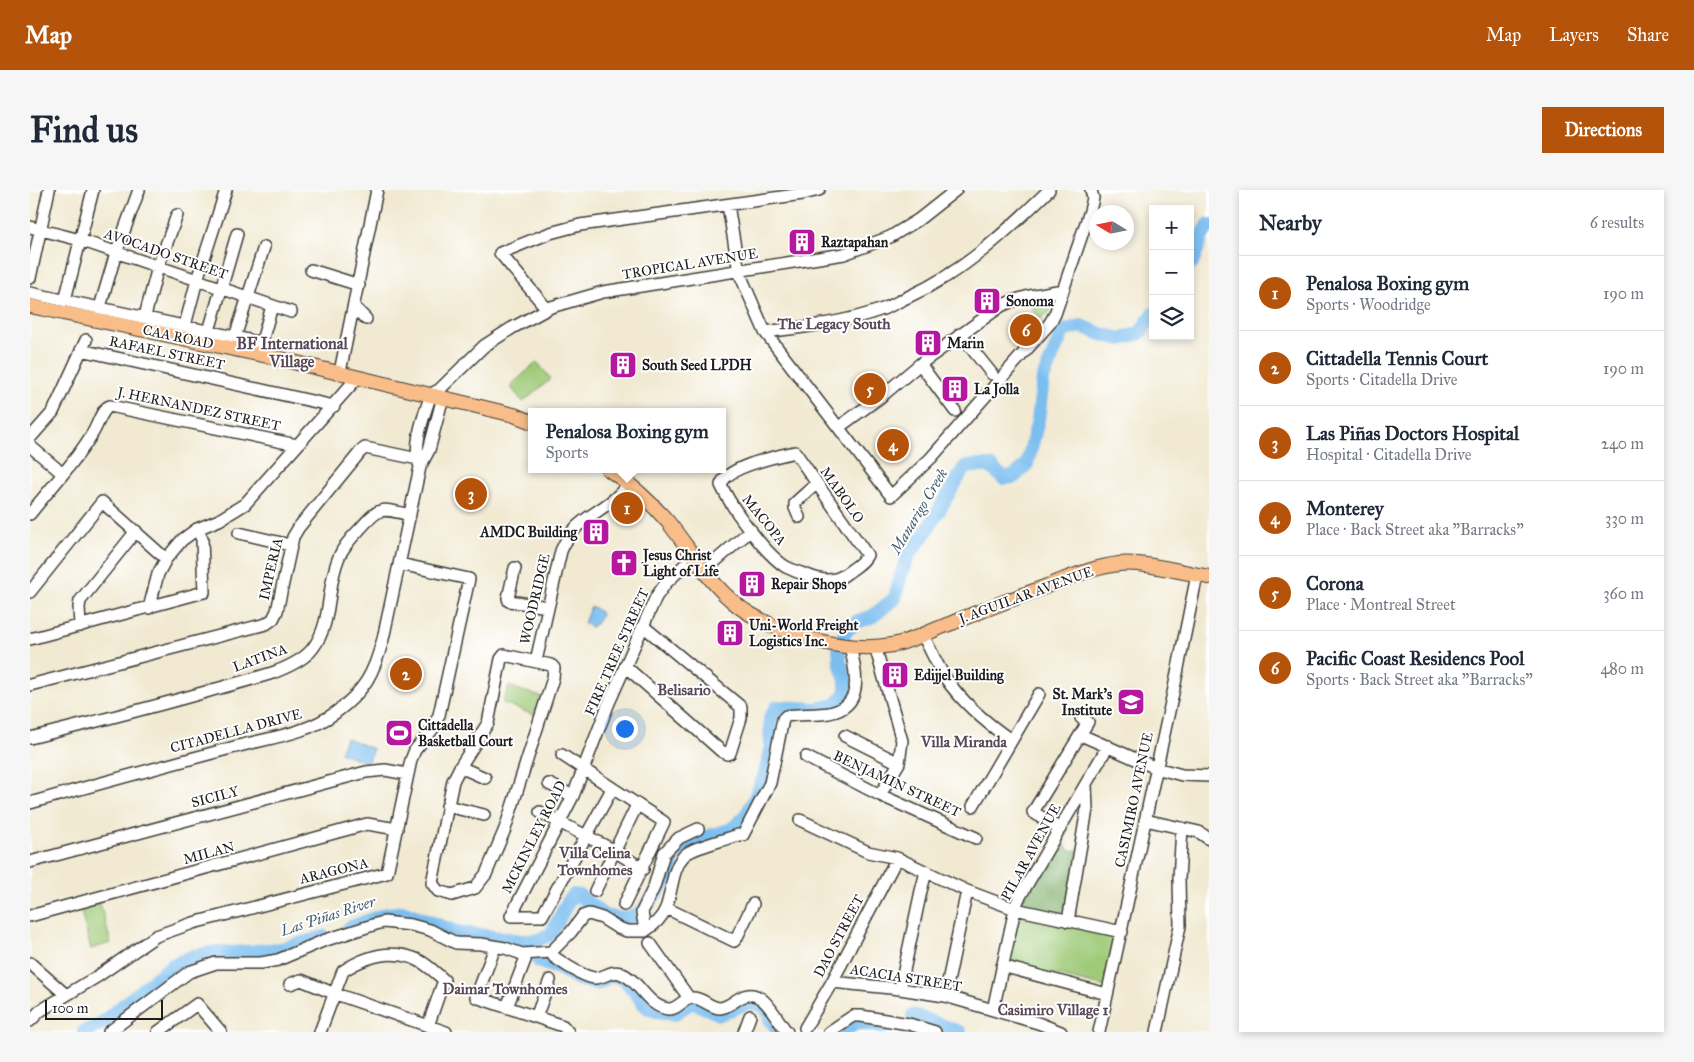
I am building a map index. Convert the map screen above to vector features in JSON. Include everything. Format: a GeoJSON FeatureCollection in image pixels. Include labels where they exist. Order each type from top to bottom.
{"type":"FeatureCollection","features":[{"type":"Feature","properties":{"kind":"main road","name":"CAA ROAD"},"geometry":{"type":"LineString","coordinates":[[30,306],[184,332],[260,348],[358,377],[438,394]]}},
{"type":"Feature","properties":{"kind":"main road"},"geometry":{"type":"LineString","coordinates":[[438,394],[528,420]]}},
{"type":"Feature","properties":{"kind":"main road"},"geometry":{"type":"LineString","coordinates":[[614,473],[653,504],[704,571]]}},
{"type":"Feature","properties":{"kind":"main road","name":"J. AGUILAR AVENUE"},"geometry":{"type":"LineString","coordinates":[[704,571],[726,596],[750,613],[782,629],[802,636],[848,646],[891,645],[911,640],[977,612],[1096,568],[1122,564],[1203,576]]}},
{"type":"Feature","properties":{"kind":"street"},"geometry":{"type":"LineString","coordinates":[[30,278],[35,228],[49,190]]}},
{"type":"Feature","properties":{"kind":"street"},"geometry":{"type":"LineString","coordinates":[[65,300],[93,190]]}},
{"type":"Feature","properties":{"kind":"street"},"geometry":{"type":"LineString","coordinates":[[184,332],[196,280],[226,190]]}},
{"type":"Feature","properties":{"kind":"street"},"geometry":{"type":"LineString","coordinates":[[340,372],[377,190]]}},
{"type":"Feature","properties":{"kind":"street"},"geometry":{"type":"LineString","coordinates":[[547,309],[500,253],[550,233],[580,225],[728,205],[819,190]]}},
{"type":"Feature","properties":{"kind":"street","name":"TROPICAL AVENUE"},"geometry":{"type":"LineString","coordinates":[[438,394],[484,346],[512,328],[563,302],[603,292],[828,258],[859,250],[890,237],[918,220],[956,190]]}},
{"type":"Feature","properties":{"kind":"street"},"geometry":{"type":"LineString","coordinates":[[765,332],[848,320],[882,309],[920,292],[954,272],[988,248],[1050,190]]}},
{"type":"Feature","properties":{"kind":"street"},"geometry":{"type":"LineString","coordinates":[[728,205],[739,272],[765,332],[891,496],[931,458],[1042,334],[1055,314],[1090,211],[1093,198],[1091,190]]}},
{"type":"Feature","properties":{"kind":"street"},"geometry":{"type":"LineString","coordinates":[[100,307],[135,191]]}},
{"type":"Feature","properties":{"kind":"street"},"geometry":{"type":"LineString","coordinates":[[145,316],[158,267],[177,215]]}},
{"type":"Feature","properties":{"kind":"street","name":"AVOCADO STREET"},"geometry":{"type":"LineString","coordinates":[[35,228],[80,240],[291,312]]}},
{"type":"Feature","properties":{"kind":"street"},"geometry":{"type":"LineString","coordinates":[[209,331],[237,234]]}},
{"type":"Feature","properties":{"kind":"street"},"geometry":{"type":"LineString","coordinates":[[235,337],[264,247]]}},
{"type":"Feature","properties":{"kind":"street"},"geometry":{"type":"LineString","coordinates":[[311,270],[359,285]]}},
{"type":"Feature","properties":{"kind":"street"},"geometry":{"type":"LineString","coordinates":[[839,427],[960,334],[1001,306],[1012,300],[1063,290]]}},
{"type":"Feature","properties":{"kind":"street"},"geometry":{"type":"LineString","coordinates":[[30,293],[145,316],[184,332],[209,331],[235,337],[260,348],[272,306]]}},
{"type":"Feature","properties":{"kind":"street"},"geometry":{"type":"LineString","coordinates":[[354,307],[366,319]]}},
{"type":"Feature","properties":{"kind":"street"},"geometry":{"type":"LineString","coordinates":[[960,334],[992,374]]}},
{"type":"Feature","properties":{"kind":"street","name":"RAFAEL STREET"},"geometry":{"type":"LineString","coordinates":[[30,438],[53,412],[83,345],[334,406]]}},
{"type":"Feature","properties":{"kind":"street"},"geometry":{"type":"LineString","coordinates":[[920,364],[955,411]]}},
{"type":"Feature","properties":{"kind":"street"},"geometry":{"type":"LineString","coordinates":[[149,608],[158,574],[166,559],[182,540],[197,529],[219,520],[245,504],[358,377]]}},
{"type":"Feature","properties":{"kind":"street","name":"CITADELLA DRIVE"},"geometry":{"type":"LineString","coordinates":[[421,462],[417,446],[421,430],[438,394]]}},
{"type":"Feature","properties":{"kind":"street","name":"CITADELLA DRIVE"},"geometry":{"type":"LineString","coordinates":[[30,803],[311,728],[335,713],[364,686],[376,664],[400,564],[421,462],[429,450],[433,434],[438,394]]}},
{"type":"Feature","properties":{"kind":"street","name":"J. HERNANDEZ STREET"},"geometry":{"type":"LineString","coordinates":[[30,514],[93,434],[105,409],[110,406],[297,445]]}},
{"type":"Feature","properties":{"kind":"street"},"geometry":{"type":"LineString","coordinates":[[421,430],[433,434]]}},
{"type":"Feature","properties":{"kind":"street"},"geometry":{"type":"LineString","coordinates":[[30,446],[62,473]]}},
{"type":"Feature","properties":{"kind":"street","name":"IMPERIA"},"geometry":{"type":"LineString","coordinates":[[30,685],[266,624],[273,619],[277,611],[290,545],[299,527],[362,451],[365,448],[421,462]]}},
{"type":"Feature","properties":{"kind":"street","name":"MABOLO"},"geometry":{"type":"LineString","coordinates":[[721,485],[726,477],[744,467],[795,452],[867,555]]}},
{"type":"Feature","properties":{"kind":"street","name":"WOODRIDGE"},"geometry":{"type":"LineString","coordinates":[[536,661],[560,551],[568,535],[582,521],[612,501],[630,484]]}},
{"type":"Feature","properties":{"kind":"street"},"geometry":{"type":"LineString","coordinates":[[799,518],[795,503],[816,484]]}},
{"type":"Feature","properties":{"kind":"street","name":"MACOPA"},"geometry":{"type":"LineString","coordinates":[[721,485],[726,496],[770,554],[786,566],[817,579],[833,580],[864,560],[867,555]]}},
{"type":"Feature","properties":{"kind":"street"},"geometry":{"type":"LineString","coordinates":[[30,592],[100,503],[107,505],[166,559]]}},
{"type":"Feature","properties":{"kind":"street","name":"LATINA"},"geometry":{"type":"LineString","coordinates":[[30,738],[276,672],[299,660],[313,648],[322,631],[336,564],[342,550],[351,538],[373,513],[378,510],[386,509],[410,516]]}},
{"type":"Feature","properties":{"kind":"street"},"geometry":{"type":"LineString","coordinates":[[30,639],[204,592],[202,539],[197,529]]}},
{"type":"Feature","properties":{"kind":"street"},"geometry":{"type":"LineString","coordinates":[[704,571],[751,530]]}},
{"type":"Feature","properties":{"kind":"street"},"geometry":{"type":"LineString","coordinates":[[80,626],[78,607],[80,602],[136,531]]}},
{"type":"Feature","properties":{"kind":"street"},"geometry":{"type":"LineString","coordinates":[[239,532],[290,545]]}},
{"type":"Feature","properties":{"kind":"street","name":"FIRE TREE STREET"},"geometry":{"type":"LineString","coordinates":[[583,770],[625,666],[660,590],[694,557]]}},
{"type":"Feature","properties":{"kind":"street","name":"ARAGONA"},"geometry":{"type":"LineString","coordinates":[[30,1021],[40,1010],[66,996],[156,936],[193,923],[387,873],[415,750],[432,730],[439,715],[469,579],[400,564]]}},
{"type":"Feature","properties":{"kind":"street"},"geometry":{"type":"LineString","coordinates":[[515,568],[508,598],[509,601],[548,607]]}},
{"type":"Feature","properties":{"kind":"street","name":"CASIMIRO AVENUE"},"geometry":{"type":"LineString","coordinates":[[1099,1032],[1173,693],[1203,576]]}},
{"type":"Feature","properties":{"kind":"street"},"geometry":{"type":"LineString","coordinates":[[625,666],[721,752],[727,754],[732,750],[741,718],[741,707],[643,626]]}},
{"type":"Feature","properties":{"kind":"street"},"geometry":{"type":"LineString","coordinates":[[922,634],[944,675],[956,691],[992,727],[1011,740]]}},
{"type":"Feature","properties":{"kind":"street"},"geometry":{"type":"LineString","coordinates":[[109,1032],[189,972],[216,963],[261,963],[278,960],[323,941],[384,922],[411,925],[430,930],[456,943],[481,944],[505,948],[523,957],[548,952],[571,932],[583,916],[589,914],[602,918],[627,931],[644,929],[657,921],[666,908],[669,890],[679,862],[684,856],[691,850],[743,835],[770,783],[783,719],[786,716],[827,713],[839,710],[849,704],[855,691],[856,680],[848,646]]}},
{"type":"Feature","properties":{"kind":"street"},"geometry":{"type":"LineString","coordinates":[[876,646],[902,741],[898,763],[880,795]]}},
{"type":"Feature","properties":{"kind":"street"},"geometry":{"type":"LineString","coordinates":[[506,655],[536,661],[551,665],[554,668],[554,672],[505,830],[495,855],[480,883],[475,888],[452,895],[438,891],[432,883],[453,781],[488,722],[502,657],[506,655]]}},
{"type":"Feature","properties":{"kind":"street"},"geometry":{"type":"LineString","coordinates":[[973,806],[1039,694]]}},
{"type":"Feature","properties":{"kind":"street"},"geometry":{"type":"LineString","coordinates":[[1060,829],[1033,812],[1088,722],[1081,718]]}},
{"type":"Feature","properties":{"kind":"street"},"geometry":{"type":"LineString","coordinates":[[1080,734],[1156,768],[1182,775],[1209,776]]}},
{"type":"Feature","properties":{"kind":"street"},"geometry":{"type":"LineString","coordinates":[[845,736],[898,763]]}},
{"type":"Feature","properties":{"kind":"street","name":"PILAR AVENUE"},"geometry":{"type":"LineString","coordinates":[[993,1010],[1018,900],[1108,746]]}},
{"type":"Feature","properties":{"kind":"street"},"geometry":{"type":"LineString","coordinates":[[562,755],[664,822],[624,905]]}},
{"type":"Feature","properties":{"kind":"street","name":"BENJAMIN STREET"},"geometry":{"type":"LineString","coordinates":[[806,757],[880,795],[976,838]]}},
{"type":"Feature","properties":{"kind":"street"},"geometry":{"type":"LineString","coordinates":[[460,767],[485,778]]}},
{"type":"Feature","properties":{"kind":"street","name":"SICILY"},"geometry":{"type":"LineString","coordinates":[[30,862],[366,772],[385,770],[408,774]]}},
{"type":"Feature","properties":{"kind":"street","name":"MCKINLEY ROAD"},"geometry":{"type":"LineString","coordinates":[[583,770],[573,796],[511,916],[542,916],[586,835]]}},
{"type":"Feature","properties":{"kind":"street"},"geometry":{"type":"LineString","coordinates":[[549,784],[573,796]]}},
{"type":"Feature","properties":{"kind":"street"},"geometry":{"type":"LineString","coordinates":[[1068,921],[1087,809],[1086,785]]}},
{"type":"Feature","properties":{"kind":"street"},"geometry":{"type":"LineString","coordinates":[[586,835],[612,789]]}},
{"type":"Feature","properties":{"kind":"street"},"geometry":{"type":"LineString","coordinates":[[595,891],[637,805]]}},
{"type":"Feature","properties":{"kind":"street"},"geometry":{"type":"LineString","coordinates":[[447,806],[484,815]]}},
{"type":"Feature","properties":{"kind":"street"},"geometry":{"type":"LineString","coordinates":[[540,812],[615,851],[642,869]]}},
{"type":"Feature","properties":{"kind":"street"},"geometry":{"type":"LineString","coordinates":[[800,820],[868,852],[897,858],[967,891],[1015,909],[1122,932]]}},
{"type":"Feature","properties":{"kind":"street"},"geometry":{"type":"LineString","coordinates":[[1145,820],[1204,831],[1209,839]]}},
{"type":"Feature","properties":{"kind":"street","name":"MILAN"},"geometry":{"type":"LineString","coordinates":[[30,916],[367,824],[397,829]]}},
{"type":"Feature","properties":{"kind":"street"},"geometry":{"type":"LineString","coordinates":[[1157,1032],[1180,926],[1179,879],[1182,828]]}},
{"type":"Feature","properties":{"kind":"street"},"geometry":{"type":"LineString","coordinates":[[644,929],[642,912],[654,887],[664,853],[679,838],[698,829]]}},
{"type":"Feature","properties":{"kind":"street","name":"DAO STREET"},"geometry":{"type":"LineString","coordinates":[[805,1028],[832,982],[897,858]]}},
{"type":"Feature","properties":{"kind":"street"},"geometry":{"type":"LineString","coordinates":[[900,989],[920,891],[926,872]]}},
{"type":"Feature","properties":{"kind":"street"},"geometry":{"type":"LineString","coordinates":[[945,996],[967,891]]}},
{"type":"Feature","properties":{"kind":"street"},"geometry":{"type":"LineString","coordinates":[[666,908],[734,941],[753,904]]}},
{"type":"Feature","properties":{"kind":"street"},"geometry":{"type":"LineString","coordinates":[[650,943],[689,998]]}},
{"type":"Feature","properties":{"kind":"street"},"geometry":{"type":"LineString","coordinates":[[494,950],[476,997],[564,1026],[568,1032]]}},
{"type":"Feature","properties":{"kind":"street"},"geometry":{"type":"LineString","coordinates":[[548,952],[588,976],[598,978],[614,972],[622,974],[652,1001],[662,1007],[674,1008],[689,998],[698,999],[722,1008],[744,995],[757,997],[764,1001],[777,1015],[787,1032]]}},
{"type":"Feature","properties":{"kind":"street"},"geometry":{"type":"LineString","coordinates":[[320,1032],[333,993],[343,971],[376,955],[395,955],[412,958],[430,967],[444,980],[428,1026]]}},
{"type":"Feature","properties":{"kind":"street"},"geometry":{"type":"LineString","coordinates":[[507,1007],[523,957]]}},
{"type":"Feature","properties":{"kind":"street"},"geometry":{"type":"LineString","coordinates":[[30,963],[66,996]]}},
{"type":"Feature","properties":{"kind":"street"},"geometry":{"type":"LineString","coordinates":[[1002,966],[1107,994]]}},
{"type":"Feature","properties":{"kind":"street"},"geometry":{"type":"LineString","coordinates":[[290,984],[302,980],[333,993],[446,1032]]}},
{"type":"Feature","properties":{"kind":"street"},"geometry":{"type":"LineString","coordinates":[[536,1017],[550,980]]}},
{"type":"Feature","properties":{"kind":"street","name":"ACACIA STREET"},"geometry":{"type":"LineString","coordinates":[[832,982],[945,996],[1038,1023],[1061,1032]]}},
{"type":"Feature","properties":{"kind":"street"},"geometry":{"type":"LineString","coordinates":[[158,1032],[197,1004],[221,1032]]}},
{"type":"Feature","properties":{"kind":"street"},"geometry":{"type":"LineString","coordinates":[[744,1032],[750,1016]]}},
{"type":"Feature","properties":{"kind":"street"},"geometry":{"type":"LineString","coordinates":[[829,1032],[853,1016],[861,1016],[909,1024],[935,1032]]}},
{"type":"Feature","properties":{"kind":"green space"},"geometry":{"type":"Polygon","coordinates":[[[1045,300],[1051,311],[1039,319],[1032,309],[1045,300]]]}},
{"type":"Feature","properties":{"kind":"green space"},"geometry":{"type":"Polygon","coordinates":[[[537,362],[551,379],[523,402],[510,386],[537,362]]]}},
{"type":"Feature","properties":{"kind":"green space"},"geometry":{"type":"Polygon","coordinates":[[[509,686],[541,697],[534,715],[503,703],[509,686]]]}},
{"type":"Feature","properties":{"kind":"green space"},"geometry":{"type":"Polygon","coordinates":[[[1064,829],[1066,830],[1063,841],[1066,847],[1072,851],[1079,849],[1064,917],[1018,907],[1064,829]]]}},
{"type":"Feature","properties":{"kind":"green space"},"geometry":{"type":"Polygon","coordinates":[[[100,903],[111,943],[91,949],[80,908],[100,903]]]}},
{"type":"Feature","properties":{"kind":"green space"},"geometry":{"type":"Polygon","coordinates":[[[1018,914],[1117,935],[1106,987],[1009,963],[1018,914]]]}},
{"type":"Feature","properties":{"kind":"water"},"geometry":{"type":"Polygon","coordinates":[[[1030,320],[1037,329],[1022,341],[1015,331],[1030,320]]]}},
{"type":"Feature","properties":{"kind":"water"},"geometry":{"type":"Polygon","coordinates":[[[593,607],[600,612],[601,616],[596,624],[591,627],[584,623],[590,608],[593,607]]]}},
{"type":"Feature","properties":{"kind":"water"},"geometry":{"type":"Polygon","coordinates":[[[346,738],[373,749],[367,763],[340,752],[346,738]]]}},
{"type":"Feature","properties":{"kind":"waterway","name":"Manarigo Creek"},"geometry":{"type":"LineString","coordinates":[[1194,258],[1202,236],[1209,225]]}},
{"type":"Feature","properties":{"kind":"waterway","name":"Manarigo Creek"},"geometry":{"type":"LineString","coordinates":[[349,928],[386,914],[405,912],[456,932],[522,941],[538,940],[551,934],[569,900],[574,895],[580,896],[604,916],[622,919],[640,914],[669,876],[673,857],[680,848],[693,841],[732,829],[746,816],[765,774],[771,749],[770,718],[777,707],[816,709],[836,705],[846,694],[846,681],[840,662],[839,650],[841,640],[847,630],[858,621],[873,616],[895,598],[901,574],[909,554],[924,535],[964,468],[990,466],[1003,478],[1014,477],[1027,464],[1038,420],[1043,379],[1063,331],[1081,326],[1121,339],[1140,333],[1149,320]]}},
{"type":"Feature","properties":{"kind":"waterway","name":"Las Piñas River"},"geometry":{"type":"LineString","coordinates":[[84,1032],[98,1026],[171,966],[194,956],[218,952],[232,953],[281,949],[324,937]]}},
{"type":"Feature","properties":{"kind":"waterway"},"geometry":{"type":"LineString","coordinates":[[526,945],[540,962],[561,969],[577,979],[597,984],[610,976],[621,978],[626,981],[645,1005],[655,1011],[674,1014],[692,1002],[720,1014],[747,1003],[755,1003],[766,1008],[770,1019],[779,1032]]}},
{"type":"Feature","properties":{"kind":"waterway"},"geometry":{"type":"LineString","coordinates":[[913,1015],[960,1032]]}},
{"type":"Feature","properties":{"kind":"waterway"},"geometry":{"type":"LineString","coordinates":[[844,1032],[857,1022],[884,1027]]}},
{"type":"Feature","properties":{"kind":"place","name":"Raztapahan"},"geometry":{"type":"Point","coordinates":[802,242]}},
{"type":"Feature","properties":{"kind":"place","name":"Sonoma"},"geometry":{"type":"Point","coordinates":[987,301]}},
{"type":"Feature","properties":{"kind":"place","name":"Pacific Coast Residencs Pool"},"geometry":{"type":"Point","coordinates":[1026,330]}},
{"type":"Feature","properties":{"kind":"place","name":"Marin"},"geometry":{"type":"Point","coordinates":[928,343]}},
{"type":"Feature","properties":{"kind":"place","name":"South Seed LPDH"},"geometry":{"type":"Point","coordinates":[623,365]}},
{"type":"Feature","properties":{"kind":"place","name":"Corona"},"geometry":{"type":"Point","coordinates":[870,389]}},
{"type":"Feature","properties":{"kind":"place","name":"La Jolla"},"geometry":{"type":"Point","coordinates":[955,389]}},
{"type":"Feature","properties":{"kind":"place","name":"Monterey"},"geometry":{"type":"Point","coordinates":[893,445]}},
{"type":"Feature","properties":{"kind":"place","name":"Las Piñas Doctors Hospital"},"geometry":{"type":"Point","coordinates":[471,494]}},
{"type":"Feature","properties":{"kind":"place","name":"Penalosa Boxing gym"},"geometry":{"type":"Point","coordinates":[627,508]}},
{"type":"Feature","properties":{"kind":"place","name":"AMDC Building"},"geometry":{"type":"Point","coordinates":[596,532]}},
{"type":"Feature","properties":{"kind":"place","name":"Jesus Christ Light of Life"},"geometry":{"type":"Point","coordinates":[624,563]}},
{"type":"Feature","properties":{"kind":"place","name":"Repair Shops"},"geometry":{"type":"Point","coordinates":[752,584]}},
{"type":"Feature","properties":{"kind":"place","name":"Uni-World Freight Logistics Inc."},"geometry":{"type":"Point","coordinates":[730,633]}},
{"type":"Feature","properties":{"kind":"place","name":"Cittadella Tennis Court"},"geometry":{"type":"Point","coordinates":[406,674]}},
{"type":"Feature","properties":{"kind":"place","name":"Edijjel Building"},"geometry":{"type":"Point","coordinates":[895,675]}},
{"type":"Feature","properties":{"kind":"place","name":"St. Mark's Institute"},"geometry":{"type":"Point","coordinates":[1131,702]}},
{"type":"Feature","properties":{"kind":"place","name":"Cittadella Basketball Court"},"geometry":{"type":"Point","coordinates":[399,733]}},
{"type":"Feature","properties":{"kind":"district","name":"The Legacy South"},"geometry":{"type":"Point","coordinates":[834,324]}},
{"type":"Feature","properties":{"kind":"district","name":"BF International Village"},"geometry":{"type":"Point","coordinates":[292,352]}},
{"type":"Feature","properties":{"kind":"district","name":"Belisario"},"geometry":{"type":"Point","coordinates":[684,690]}},
{"type":"Feature","properties":{"kind":"district","name":"Villa Miranda"},"geometry":{"type":"Point","coordinates":[964,742]}},
{"type":"Feature","properties":{"kind":"district","name":"Villa Celina Townhomes"},"geometry":{"type":"Point","coordinates":[595,862]}},
{"type":"Feature","properties":{"kind":"district","name":"Daimar Townhomes"},"geometry":{"type":"Point","coordinates":[505,989]}},
{"type":"Feature","properties":{"kind":"district","name":"Casimiro Village 1"},"geometry":{"type":"Point","coordinates":[1053,1010]}}]}
